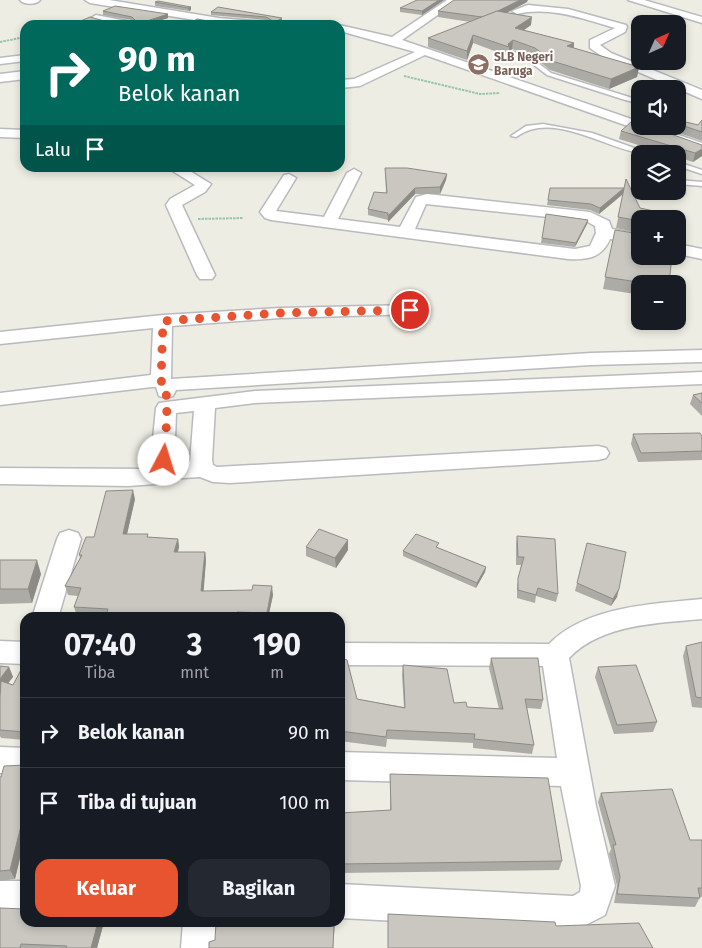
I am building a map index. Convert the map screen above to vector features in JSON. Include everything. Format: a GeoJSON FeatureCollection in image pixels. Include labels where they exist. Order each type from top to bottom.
{"type":"FeatureCollection","features":[{"type":"Feature","properties":{"kind":"street"},"geometry":{"type":"LineString","coordinates":[[26,0],[35,0]]}},
{"type":"Feature","properties":{"kind":"street"},"geometry":{"type":"LineString","coordinates":[[90,0],[216,20]]}},
{"type":"Feature","properties":{"kind":"street"},"geometry":{"type":"LineString","coordinates":[[395,41],[400,35],[454,0]]}},
{"type":"Feature","properties":{"kind":"street"},"geometry":{"type":"LineString","coordinates":[[634,0],[702,20]]}},
{"type":"Feature","properties":{"kind":"street"},"geometry":{"type":"LineString","coordinates":[[517,11],[527,5],[545,4],[622,27],[621,30],[594,42],[594,46],[607,55],[666,80]]}},
{"type":"Feature","properties":{"kind":"street"},"geometry":{"type":"LineString","coordinates":[[106,20],[96,18],[124,5]]}},
{"type":"Feature","properties":{"kind":"street"},"geometry":{"type":"LineString","coordinates":[[345,29],[395,41],[702,148]]}},
{"type":"Feature","properties":{"kind":"street"},"geometry":{"type":"LineString","coordinates":[[345,84],[352,85],[424,51]]}},
{"type":"Feature","properties":{"kind":"street"},"geometry":{"type":"LineString","coordinates":[[0,60],[20,58]]}},
{"type":"Feature","properties":{"kind":"street"},"geometry":{"type":"LineString","coordinates":[[0,78],[20,76]]}},
{"type":"Feature","properties":{"kind":"street"},"geometry":{"type":"LineString","coordinates":[[686,88],[702,95]]}},
{"type":"Feature","properties":{"kind":"street"},"geometry":{"type":"LineString","coordinates":[[0,133],[20,134]]}},
{"type":"Feature","properties":{"kind":"street"},"geometry":{"type":"LineString","coordinates":[[182,172],[204,184],[200,189],[175,202],[174,205],[206,275]]}},
{"type":"Feature","properties":{"kind":"street"},"geometry":{"type":"LineString","coordinates":[[328,224],[354,173]]}},
{"type":"Feature","properties":{"kind":"street"},"geometry":{"type":"LineString","coordinates":[[289,178],[269,213],[328,224],[582,254],[598,249],[604,233],[603,224],[590,217],[427,199],[421,200],[418,204],[406,232]]}},
{"type":"Feature","properties":{"kind":"street"},"geometry":{"type":"LineString","coordinates":[[604,233],[631,238]]}},
{"type":"Feature","properties":{"kind":"street"},"geometry":{"type":"LineString","coordinates":[[686,251],[702,254]]}},
{"type":"Feature","properties":{"kind":"street"},"geometry":{"type":"LineString","coordinates":[[0,338],[163,321],[280,313],[410,310]]}},
{"type":"Feature","properties":{"kind":"street"},"geometry":{"type":"LineString","coordinates":[[0,476],[128,478],[156,476],[163,470],[166,408],[163,383],[163,321]]}},
{"type":"Feature","properties":{"kind":"street"},"geometry":{"type":"LineString","coordinates":[[0,398],[163,383],[591,359],[702,356]]}},
{"type":"Feature","properties":{"kind":"street"},"geometry":{"type":"LineString","coordinates":[[166,408],[256,397],[702,378]]}},
{"type":"Feature","properties":{"kind":"street"},"geometry":{"type":"LineString","coordinates":[[203,469],[201,460],[205,403]]}},
{"type":"Feature","properties":{"kind":"street"},"geometry":{"type":"LineString","coordinates":[[160,472],[203,469],[213,474],[230,475],[598,453]]}},
{"type":"Feature","properties":{"kind":"street"},"geometry":{"type":"LineString","coordinates":[[47,612],[69,540]]}},
{"type":"Feature","properties":{"kind":"street"},"geometry":{"type":"LineString","coordinates":[[345,901],[576,913],[592,903],[598,886],[589,852],[555,655],[562,646],[590,630],[619,621],[702,609]]}},
{"type":"Feature","properties":{"kind":"street"},"geometry":{"type":"LineString","coordinates":[[0,652],[20,653]]}},
{"type":"Feature","properties":{"kind":"street"},"geometry":{"type":"LineString","coordinates":[[345,654],[555,655]]}},
{"type":"Feature","properties":{"kind":"street"},"geometry":{"type":"LineString","coordinates":[[0,760],[20,761]]}},
{"type":"Feature","properties":{"kind":"street"},"geometry":{"type":"LineString","coordinates":[[345,766],[576,772]]}},
{"type":"Feature","properties":{"kind":"street"},"geometry":{"type":"LineString","coordinates":[[0,898],[20,898]]}},
{"type":"Feature","properties":{"kind":"street"},"geometry":{"type":"LineString","coordinates":[[198,948],[200,927]]}},
{"type":"Feature","properties":{"kind":"lane"},"geometry":{"type":"LineString","coordinates":[[511,53],[531,60],[549,74],[631,100]]}},
{"type":"Feature","properties":{"kind":"lane"},"geometry":{"type":"LineString","coordinates":[[514,136],[532,127],[548,127],[592,136],[631,149]]}},
{"type":"Feature","properties":{"kind":"lane"},"geometry":{"type":"LineString","coordinates":[[686,167],[702,172]]}},
{"type":"Feature","properties":{"kind":"lane"},"geometry":{"type":"LineString","coordinates":[[686,183],[702,184]]}},
{"type":"Feature","properties":{"kind":"path"},"geometry":{"type":"LineString","coordinates":[[0,42],[20,38]]}},
{"type":"Feature","properties":{"kind":"path"},"geometry":{"type":"LineString","coordinates":[[361,81],[409,76],[491,95],[504,91],[511,82]]}},
{"type":"Feature","properties":{"kind":"path"},"geometry":{"type":"LineString","coordinates":[[180,219],[243,218]]}},
{"type":"Feature","properties":{"kind":"building"},"geometry":{"type":"Polygon","coordinates":[[[417,0],[439,0],[422,11],[400,8],[417,0]]]}},
{"type":"Feature","properties":{"kind":"building"},"geometry":{"type":"Polygon","coordinates":[[[454,0],[520,0],[482,17],[438,11],[454,0]]]}},
{"type":"Feature","properties":{"kind":"building"},"geometry":{"type":"Polygon","coordinates":[[[158,1],[191,7],[155,2],[158,1]]]}},
{"type":"Feature","properties":{"kind":"building"},"geometry":{"type":"Polygon","coordinates":[[[115,6],[168,14],[150,20],[135,20],[132,17],[103,11],[115,6]]]}},
{"type":"Feature","properties":{"kind":"building"},"geometry":{"type":"Polygon","coordinates":[[[218,7],[282,18],[271,20],[266,17],[211,12],[218,7]]]}},
{"type":"Feature","properties":{"kind":"building"},"geometry":{"type":"Polygon","coordinates":[[[497,11],[532,17],[515,28],[574,43],[567,46],[631,65],[632,70],[611,79],[552,61],[535,48],[513,40],[508,44],[509,47],[473,35],[467,51],[428,38],[497,11]]]}},
{"type":"Feature","properties":{"kind":"building"},"geometry":{"type":"Polygon","coordinates":[[[90,17],[101,20],[83,20],[90,17]]]}},
{"type":"Feature","properties":{"kind":"building"},"geometry":{"type":"Polygon","coordinates":[[[702,120],[702,132],[686,127],[686,122],[698,125],[702,120]]]}},
{"type":"Feature","properties":{"kind":"building"},"geometry":{"type":"Polygon","coordinates":[[[631,122],[631,134],[621,131],[631,122]]]}},
{"type":"Feature","properties":{"kind":"building"},"geometry":{"type":"Polygon","coordinates":[[[634,135],[674,135],[702,145],[702,149],[695,153],[686,150],[686,145],[668,145],[634,135]]]}},
{"type":"Feature","properties":{"kind":"building"},"geometry":{"type":"Polygon","coordinates":[[[385,168],[407,168],[447,174],[440,187],[415,188],[388,216],[388,213],[368,209],[374,192],[387,193],[385,168]]]}},
{"type":"Feature","properties":{"kind":"building"},"geometry":{"type":"Polygon","coordinates":[[[626,179],[631,189],[631,200],[636,200],[640,208],[649,210],[631,210],[631,219],[618,217],[626,179]]]}},
{"type":"Feature","properties":{"kind":"building"},"geometry":{"type":"Polygon","coordinates":[[[550,188],[624,188],[600,208],[591,204],[548,200],[550,188]]]}},
{"type":"Feature","properties":{"kind":"building"},"geometry":{"type":"Polygon","coordinates":[[[546,214],[588,220],[576,243],[542,238],[546,214]]]}},
{"type":"Feature","properties":{"kind":"building"},"geometry":{"type":"Polygon","coordinates":[[[615,230],[631,233],[631,265],[671,265],[670,275],[631,275],[631,281],[605,277],[615,230]]]}},
{"type":"Feature","properties":{"kind":"building"},"geometry":{"type":"Polygon","coordinates":[[[702,393],[702,403],[693,395],[702,393]]]}},
{"type":"Feature","properties":{"kind":"building"},"geometry":{"type":"Polygon","coordinates":[[[700,433],[702,436],[702,451],[641,453],[633,434],[700,433]]]}},
{"type":"Feature","properties":{"kind":"building"},"geometry":{"type":"Polygon","coordinates":[[[133,490],[123,534],[148,534],[147,537],[178,539],[174,552],[205,552],[201,591],[252,590],[253,585],[272,586],[267,612],[107,612],[108,609],[74,607],[81,588],[65,586],[82,555],[79,555],[86,537],[94,537],[106,491],[133,490]]]}},
{"type":"Feature","properties":{"kind":"building"},"geometry":{"type":"Polygon","coordinates":[[[319,529],[348,540],[335,558],[306,547],[319,529]]]}},
{"type":"Feature","properties":{"kind":"building"},"geometry":{"type":"Polygon","coordinates":[[[416,534],[439,543],[436,547],[486,567],[477,583],[403,551],[416,534]]]}},
{"type":"Feature","properties":{"kind":"building"},"geometry":{"type":"Polygon","coordinates":[[[517,536],[555,539],[558,594],[538,588],[536,595],[518,590],[518,578],[524,557],[518,557],[517,536]]]}},
{"type":"Feature","properties":{"kind":"building"},"geometry":{"type":"Polygon","coordinates":[[[587,543],[626,552],[619,589],[613,599],[577,583],[587,543]]]}},
{"type":"Feature","properties":{"kind":"building"},"geometry":{"type":"Polygon","coordinates":[[[0,560],[37,560],[28,589],[0,589],[0,560]]]}},
{"type":"Feature","properties":{"kind":"building"},"geometry":{"type":"Polygon","coordinates":[[[702,642],[702,698],[696,697],[686,646],[702,642]]]}},
{"type":"Feature","properties":{"kind":"building"},"geometry":{"type":"Polygon","coordinates":[[[491,658],[538,658],[543,700],[525,699],[534,745],[474,739],[475,734],[387,730],[386,737],[345,732],[345,659],[347,660],[357,699],[405,708],[403,665],[447,669],[454,703],[466,702],[467,707],[503,709],[491,658]]]}},
{"type":"Feature","properties":{"kind":"building"},"geometry":{"type":"Polygon","coordinates":[[[636,665],[657,722],[617,725],[598,667],[636,665]]]}},
{"type":"Feature","properties":{"kind":"building"},"geometry":{"type":"Polygon","coordinates":[[[0,666],[9,667],[0,679],[0,666]]]}},
{"type":"Feature","properties":{"kind":"building"},"geometry":{"type":"Polygon","coordinates":[[[20,672],[20,732],[0,730],[1,681],[13,685],[20,672]]]}},
{"type":"Feature","properties":{"kind":"building"},"geometry":{"type":"Polygon","coordinates":[[[20,765],[20,830],[10,870],[0,871],[0,777],[4,766],[20,765]]]}},
{"type":"Feature","properties":{"kind":"building"},"geometry":{"type":"Polygon","coordinates":[[[390,774],[548,778],[562,861],[345,864],[345,813],[391,810],[390,774]]]}},
{"type":"Feature","properties":{"kind":"building"},"geometry":{"type":"Polygon","coordinates":[[[672,789],[690,840],[702,840],[702,888],[698,888],[700,898],[617,894],[620,877],[613,845],[616,845],[601,793],[672,789]]]}},
{"type":"Feature","properties":{"kind":"building"},"geometry":{"type":"Polygon","coordinates":[[[0,908],[20,909],[20,927],[97,927],[91,948],[21,944],[20,948],[0,948],[0,908]]]}},
{"type":"Feature","properties":{"kind":"building"},"geometry":{"type":"Polygon","coordinates":[[[388,914],[555,922],[556,926],[639,923],[653,948],[388,948],[388,914]]]}},
{"type":"Feature","properties":{"kind":"building"},"geometry":{"type":"Polygon","coordinates":[[[216,927],[334,927],[333,948],[209,948],[209,942],[215,940],[216,927]]]}},
{"type":"Feature","properties":{"kind":"place","name":"SLB Negeri Baruga"},"geometry":{"type":"Point","coordinates":[478,64]}},
{"type":"Feature","properties":{"kind":"route"},"geometry":{"type":"LineString","coordinates":[[164,460],[167,417],[166,385],[161,381],[163,321],[280,313],[410,310]]}}]}
